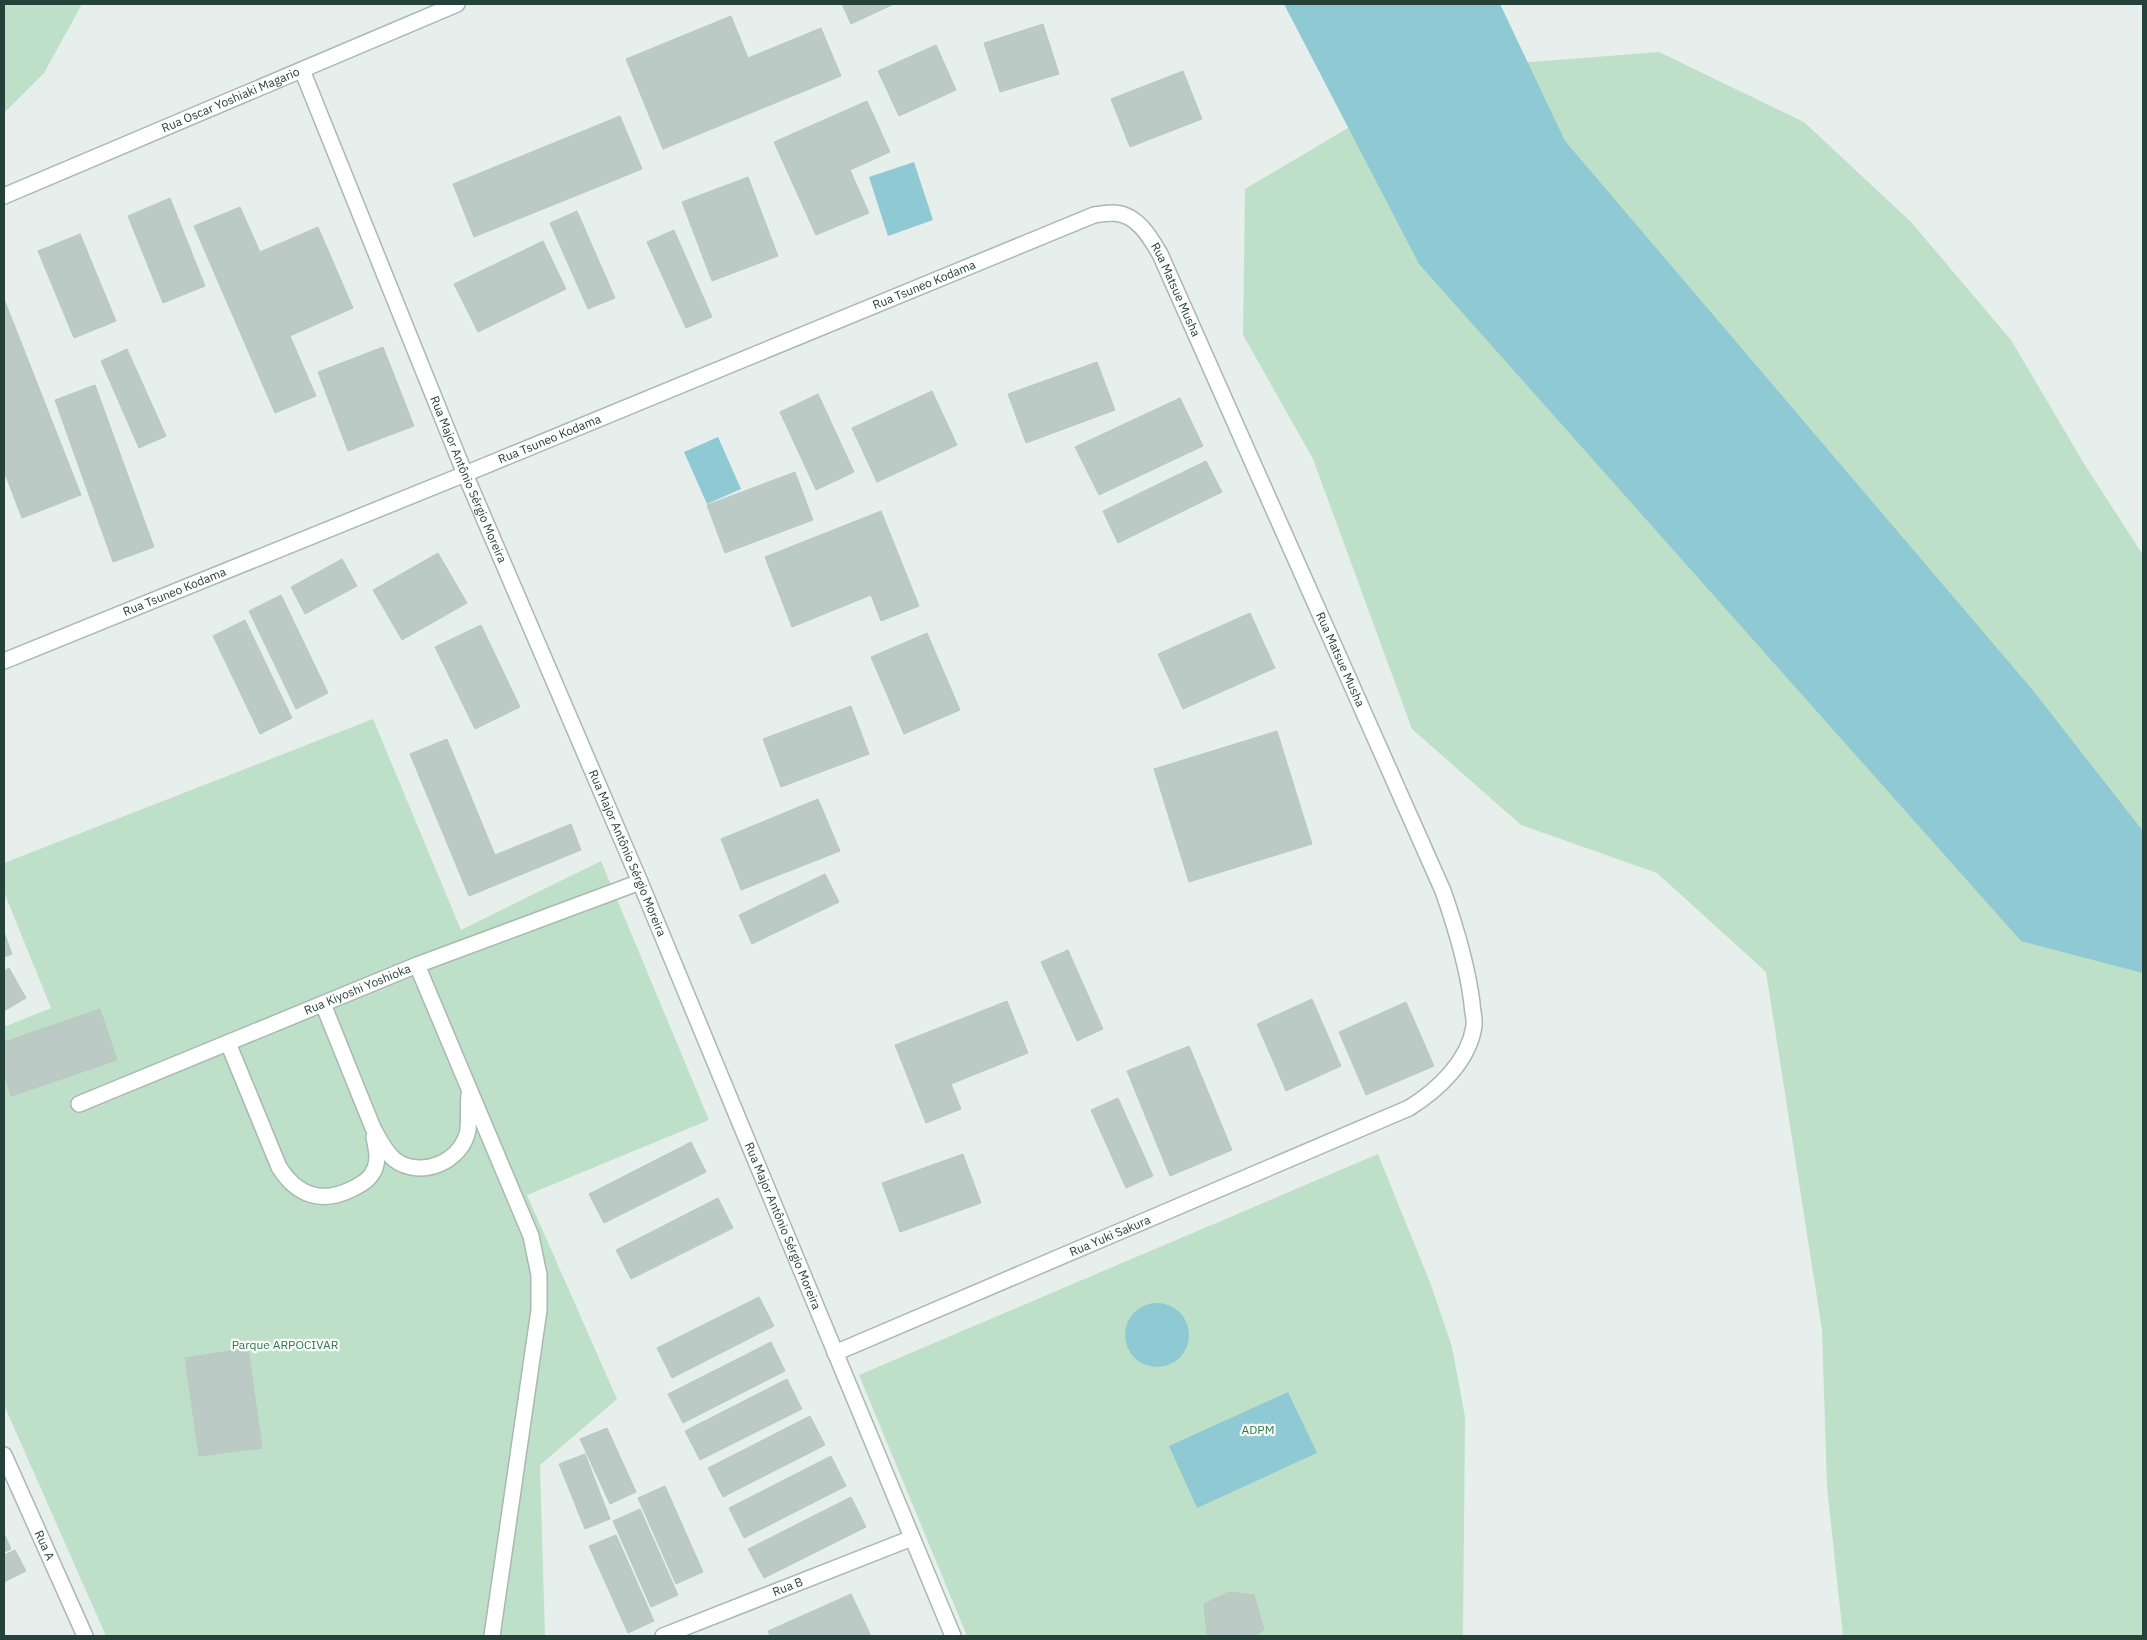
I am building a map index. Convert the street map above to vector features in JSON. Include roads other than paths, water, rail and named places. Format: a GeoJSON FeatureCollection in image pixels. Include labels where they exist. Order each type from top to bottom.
{"type":"FeatureCollection","features":[{"type":"Feature","properties":{"kind":"street","name":"Rua Oscar Yoshiaki Magario"},"geometry":{"type":"LineString","coordinates":[[4,196],[457,4]]}},
{"type":"Feature","properties":{"kind":"street","name":"Rua Major Antônio Sérgio Moreira"},"geometry":{"type":"LineString","coordinates":[[302,70],[465,474],[640,882],[953,1636]]}},
{"type":"Feature","properties":{"kind":"street","name":"Rua Matsue Musha"},"geometry":{"type":"LineString","coordinates":[[1094,215],[1115,213],[1130,218],[1147,232],[1160,254],[1443,891],[1454,921],[1468,973],[1474,1025],[1468,1048],[1454,1070],[1427,1097],[1384,1120]]}},
{"type":"Feature","properties":{"kind":"street","name":"Rua Tsuneo Kodama"},"geometry":{"type":"LineString","coordinates":[[4,661],[465,474],[1094,215]]}},
{"type":"Feature","properties":{"kind":"street","name":"Rua Kiyoshi Yoshioka"},"geometry":{"type":"LineString","coordinates":[[79,1104],[417,965],[640,882]]}},
{"type":"Feature","properties":{"kind":"street"},"geometry":{"type":"LineString","coordinates":[[417,965],[531,1236],[538,1275],[539,1310],[492,1636]]}},
{"type":"Feature","properties":{"kind":"street"},"geometry":{"type":"LineString","coordinates":[[323,1004],[373,1128],[384,1148],[395,1160],[409,1167],[422,1169],[435,1167],[452,1156],[468,1131],[469,1088]]}},
{"type":"Feature","properties":{"kind":"street"},"geometry":{"type":"LineString","coordinates":[[228,1043],[279,1167],[287,1179],[298,1189],[312,1196],[329,1197],[345,1193],[370,1177],[378,1156],[373,1128]]}},
{"type":"Feature","properties":{"kind":"street","name":"Rua Yuki Sakura"},"geometry":{"type":"LineString","coordinates":[[835,1353],[1384,1120]]}},
{"type":"Feature","properties":{"kind":"street","name":"Rua A"},"geometry":{"type":"LineString","coordinates":[[4,1455],[85,1636]]}},
{"type":"Feature","properties":{"kind":"street","name":"Rua B"},"geometry":{"type":"LineString","coordinates":[[662,1636],[912,1538]]}},
{"type":"Feature","properties":{"kind":"water"},"geometry":{"type":"Polygon","coordinates":[[[1284,4],[1500,4],[1565,141],[2031,688],[2143,831],[2143,973],[2021,941],[1419,264],[1284,4]]]}},
{"type":"Feature","properties":{"kind":"water"},"geometry":{"type":"Polygon","coordinates":[[[914,162],[933,220],[888,236],[869,177],[914,162]]]}},
{"type":"Feature","properties":{"kind":"water"},"geometry":{"type":"Polygon","coordinates":[[[718,437],[741,489],[707,504],[684,452],[718,437]]]}},
{"type":"Feature","properties":{"kind":"water"},"geometry":{"type":"Polygon","coordinates":[[[1157,1303],[1175,1309],[1183,1317],[1189,1335],[1183,1353],[1175,1361],[1157,1367],[1139,1361],[1131,1353],[1125,1335],[1131,1317],[1139,1309],[1157,1303]]]}},
{"type":"Feature","properties":{"kind":"water"},"geometry":{"type":"Polygon","coordinates":[[[1288,1392],[1317,1453],[1197,1508],[1169,1446],[1288,1392]]]}},
{"type":"Feature","properties":{"kind":"park label","name":"Parque ARPOCIVAR"},"geometry":{"type":"Point","coordinates":[285,1345]}},
{"type":"Feature","properties":{"kind":"park label","name":"ADPM"},"geometry":{"type":"Point","coordinates":[1258,1430]}}]}
